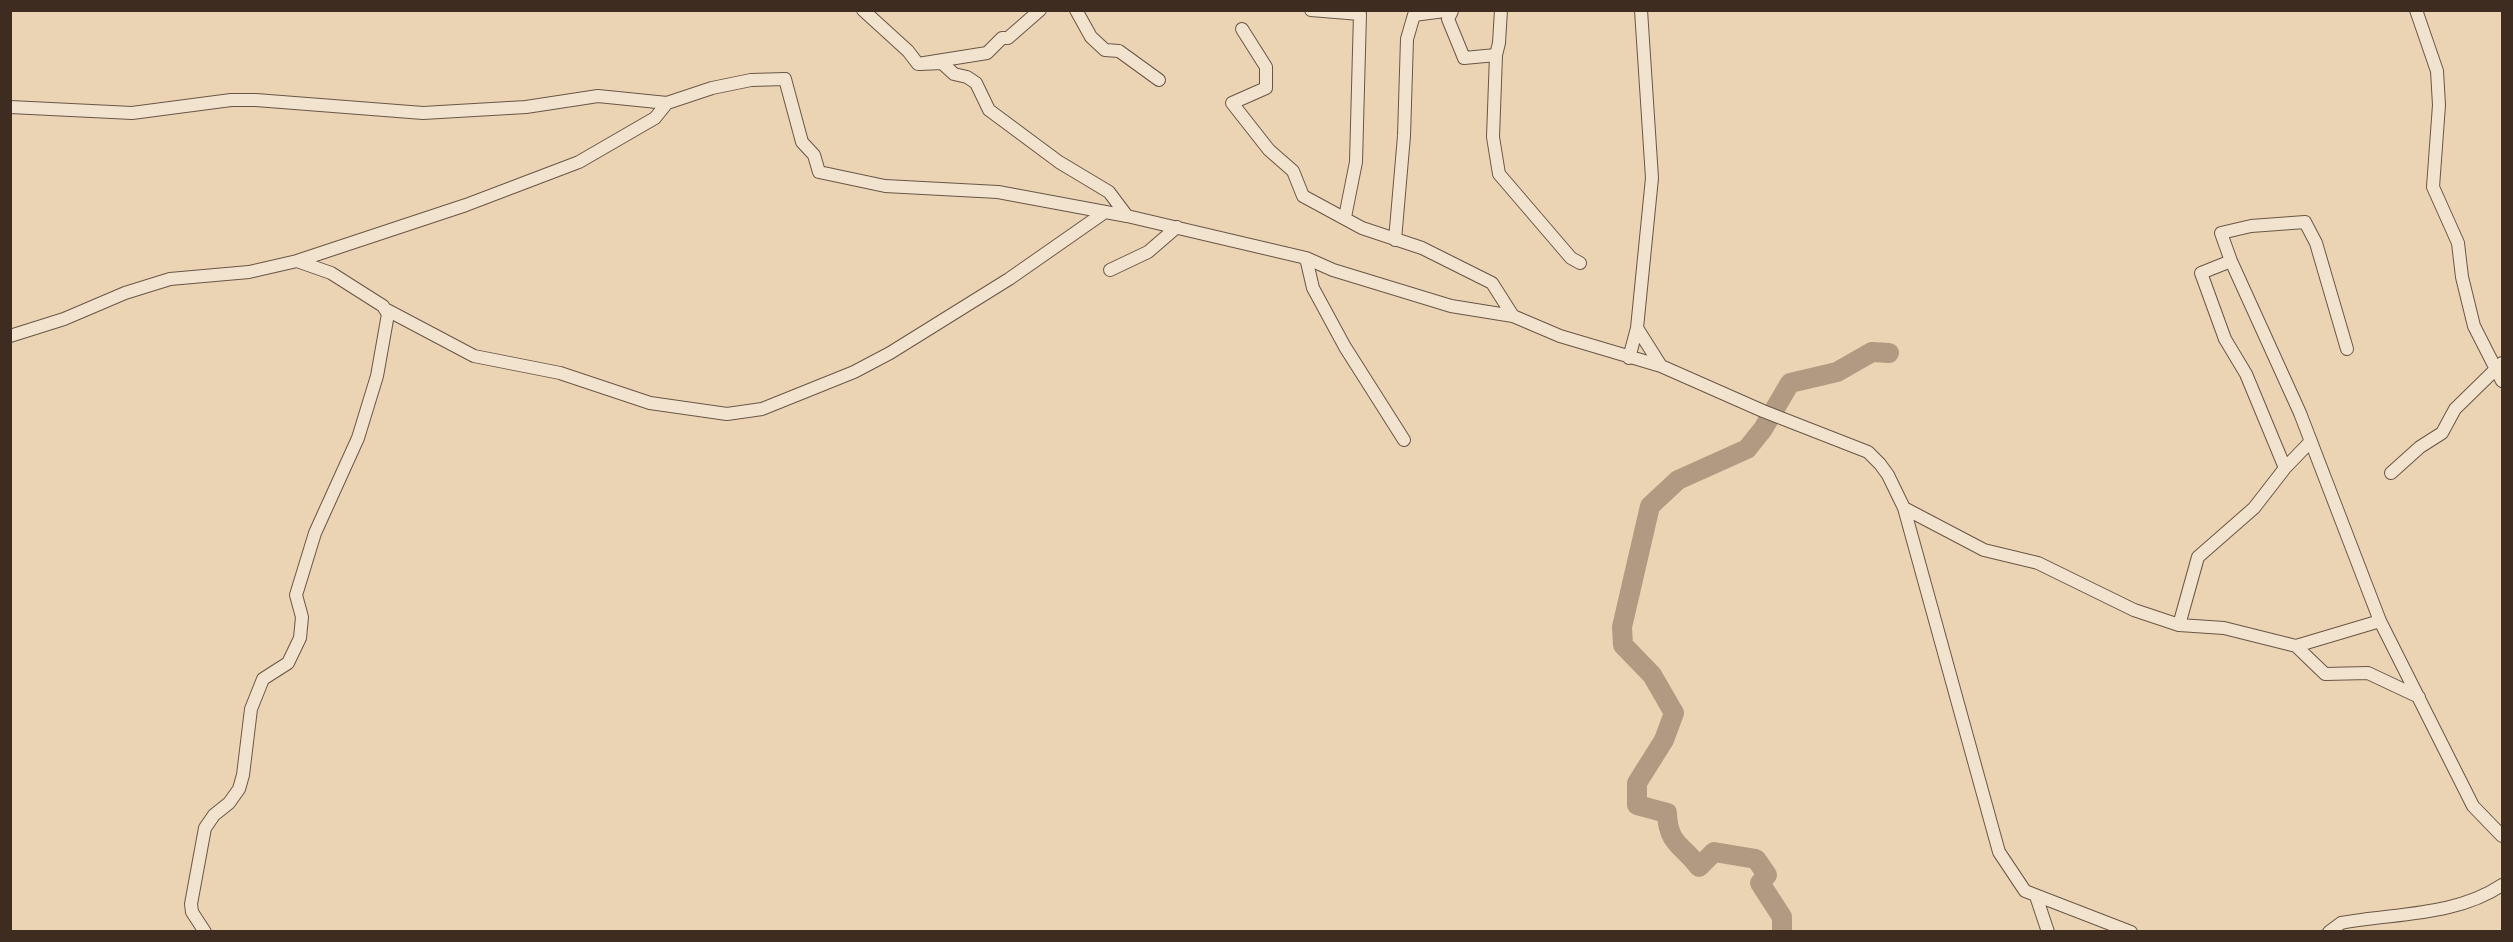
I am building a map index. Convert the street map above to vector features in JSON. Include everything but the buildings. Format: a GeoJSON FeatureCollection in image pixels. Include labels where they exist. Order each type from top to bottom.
{"type":"FeatureCollection","features":[{"type":"Feature","properties":{"kind":"street"},"geometry":{"type":"LineString","coordinates":[[863,10],[908,51],[918,64],[942,63],[954,74],[967,77],[976,83],[989,110],[1059,162],[1108,192],[1127,216]]}},
{"type":"Feature","properties":{"kind":"street"},"geometry":{"type":"LineString","coordinates":[[920,64],[987,53],[1002,38],[1008,38],[1040,10]]}},
{"type":"Feature","properties":{"kind":"street"},"geometry":{"type":"LineString","coordinates":[[1076,10],[1091,37],[1105,50],[1119,51],[1159,80]]}},
{"type":"Feature","properties":{"kind":"street"},"geometry":{"type":"LineString","coordinates":[[1311,10],[1360,14],[1356,162],[1345,217]]}},
{"type":"Feature","properties":{"kind":"street"},"geometry":{"type":"LineString","coordinates":[[1501,10],[1496,55],[1493,137],[1499,174],[1571,258],[1580,263]]}},
{"type":"Feature","properties":{"kind":"street"},"geometry":{"type":"LineString","coordinates":[[1629,358],[1637,328],[1652,178],[1641,10]]}},
{"type":"Feature","properties":{"kind":"street"},"geometry":{"type":"LineString","coordinates":[[2416,10],[2437,71],[2439,105],[2433,187],[2458,243],[2462,277],[2474,326],[2499,366],[2502,381]]}},
{"type":"Feature","properties":{"kind":"street"},"geometry":{"type":"LineString","coordinates":[[1395,240],[1404,136],[1407,39],[1414,15],[1452,11]]}},
{"type":"Feature","properties":{"kind":"street"},"geometry":{"type":"LineString","coordinates":[[1452,11],[1448,19],[1464,58],[1496,55]]}},
{"type":"Feature","properties":{"kind":"street"},"geometry":{"type":"LineString","coordinates":[[1242,29],[1266,67],[1266,88],[1232,103],[1269,150],[1293,171],[1303,196],[1362,228],[1422,248],[1492,283],[1513,316]]}},
{"type":"Feature","properties":{"kind":"street"},"geometry":{"type":"LineString","coordinates":[[10,107],[132,113],[231,100],[256,100],[423,113],[526,107],[598,96],[667,103],[712,88],[751,80],[785,79],[802,142],[814,155],[819,172],[885,186],[998,192],[1177,227],[1306,258],[1333,270],[1451,306],[1513,316],[1560,336],[1661,366],[1787,421],[1868,452],[1880,464],[1904,508],[1999,852],[2025,891],[2131,932]]}},
{"type":"Feature","properties":{"kind":"street"},"geometry":{"type":"LineString","coordinates":[[10,336],[64,319],[125,293],[170,279],[249,272],[297,261],[465,206],[579,162],[656,118],[667,103]]}},
{"type":"Feature","properties":{"kind":"street"},"geometry":{"type":"LineString","coordinates":[[297,261],[332,273],[387,310],[474,356],[560,373],[650,403],[727,414],[771,406],[854,372],[890,353],[1009,279],[1105,212]]}},
{"type":"Feature","properties":{"kind":"street"},"geometry":{"type":"LineString","coordinates":[[2347,349],[2316,243],[2305,222],[2251,226],[2221,233],[2231,261],[2311,441],[2380,621],[2473,806],[2502,836]]}},
{"type":"Feature","properties":{"kind":"street"},"geometry":{"type":"LineString","coordinates":[[1110,270],[1149,252],[1177,227]]}},
{"type":"Feature","properties":{"kind":"street"},"geometry":{"type":"LineString","coordinates":[[1306,258],[1313,288],[1345,346],[1404,440]]}},
{"type":"Feature","properties":{"kind":"street"},"geometry":{"type":"LineString","coordinates":[[2231,261],[2201,273],[2225,339],[2246,374],[2285,468]]}},
{"type":"Feature","properties":{"kind":"street"},"geometry":{"type":"LineString","coordinates":[[205,932],[192,912],[191,904],[205,828],[239,789],[243,775],[251,710],[263,679],[288,663],[300,638],[302,617],[296,595],[315,533],[358,438],[377,376],[387,310]]}},
{"type":"Feature","properties":{"kind":"street"},"geometry":{"type":"LineString","coordinates":[[1637,328],[1661,366]]}},
{"type":"Feature","properties":{"kind":"street"},"geometry":{"type":"LineString","coordinates":[[2391,473],[2420,447],[2442,433],[2455,409],[2499,366]]}},
{"type":"Feature","properties":{"kind":"street"},"geometry":{"type":"LineString","coordinates":[[2179,625],[2198,557],[2254,508],[2285,468],[2311,441]]}},
{"type":"Feature","properties":{"kind":"street"},"geometry":{"type":"LineString","coordinates":[[1904,508],[1984,550],[2038,563],[2134,610],[2179,625],[2224,628],[2296,646],[2325,674],[2368,673],[2420,698]]}},
{"type":"Feature","properties":{"kind":"street"},"geometry":{"type":"LineString","coordinates":[[2296,646],[2380,621]]}},
{"type":"Feature","properties":{"kind":"street"},"geometry":{"type":"LineString","coordinates":[[2329,932],[2342,923],[2452,907],[2490,893],[2502,885]]}},
{"type":"Feature","properties":{"kind":"street"},"geometry":{"type":"LineString","coordinates":[[2036,896],[2048,932]]}},
{"type":"Feature","properties":{"kind":"waterway"},"geometry":{"type":"LineString","coordinates":[[1782,932],[1782,917],[1760,883],[1767,875],[1756,859],[1714,852],[1699,867],[1673,838],[1667,813],[1637,805],[1637,783],[1664,740],[1674,713],[1652,675],[1623,645],[1622,627],[1650,506],[1678,480],[1747,449],[1763,429],[1790,383],[1837,372],[1872,352],[1889,353]]}}]}
